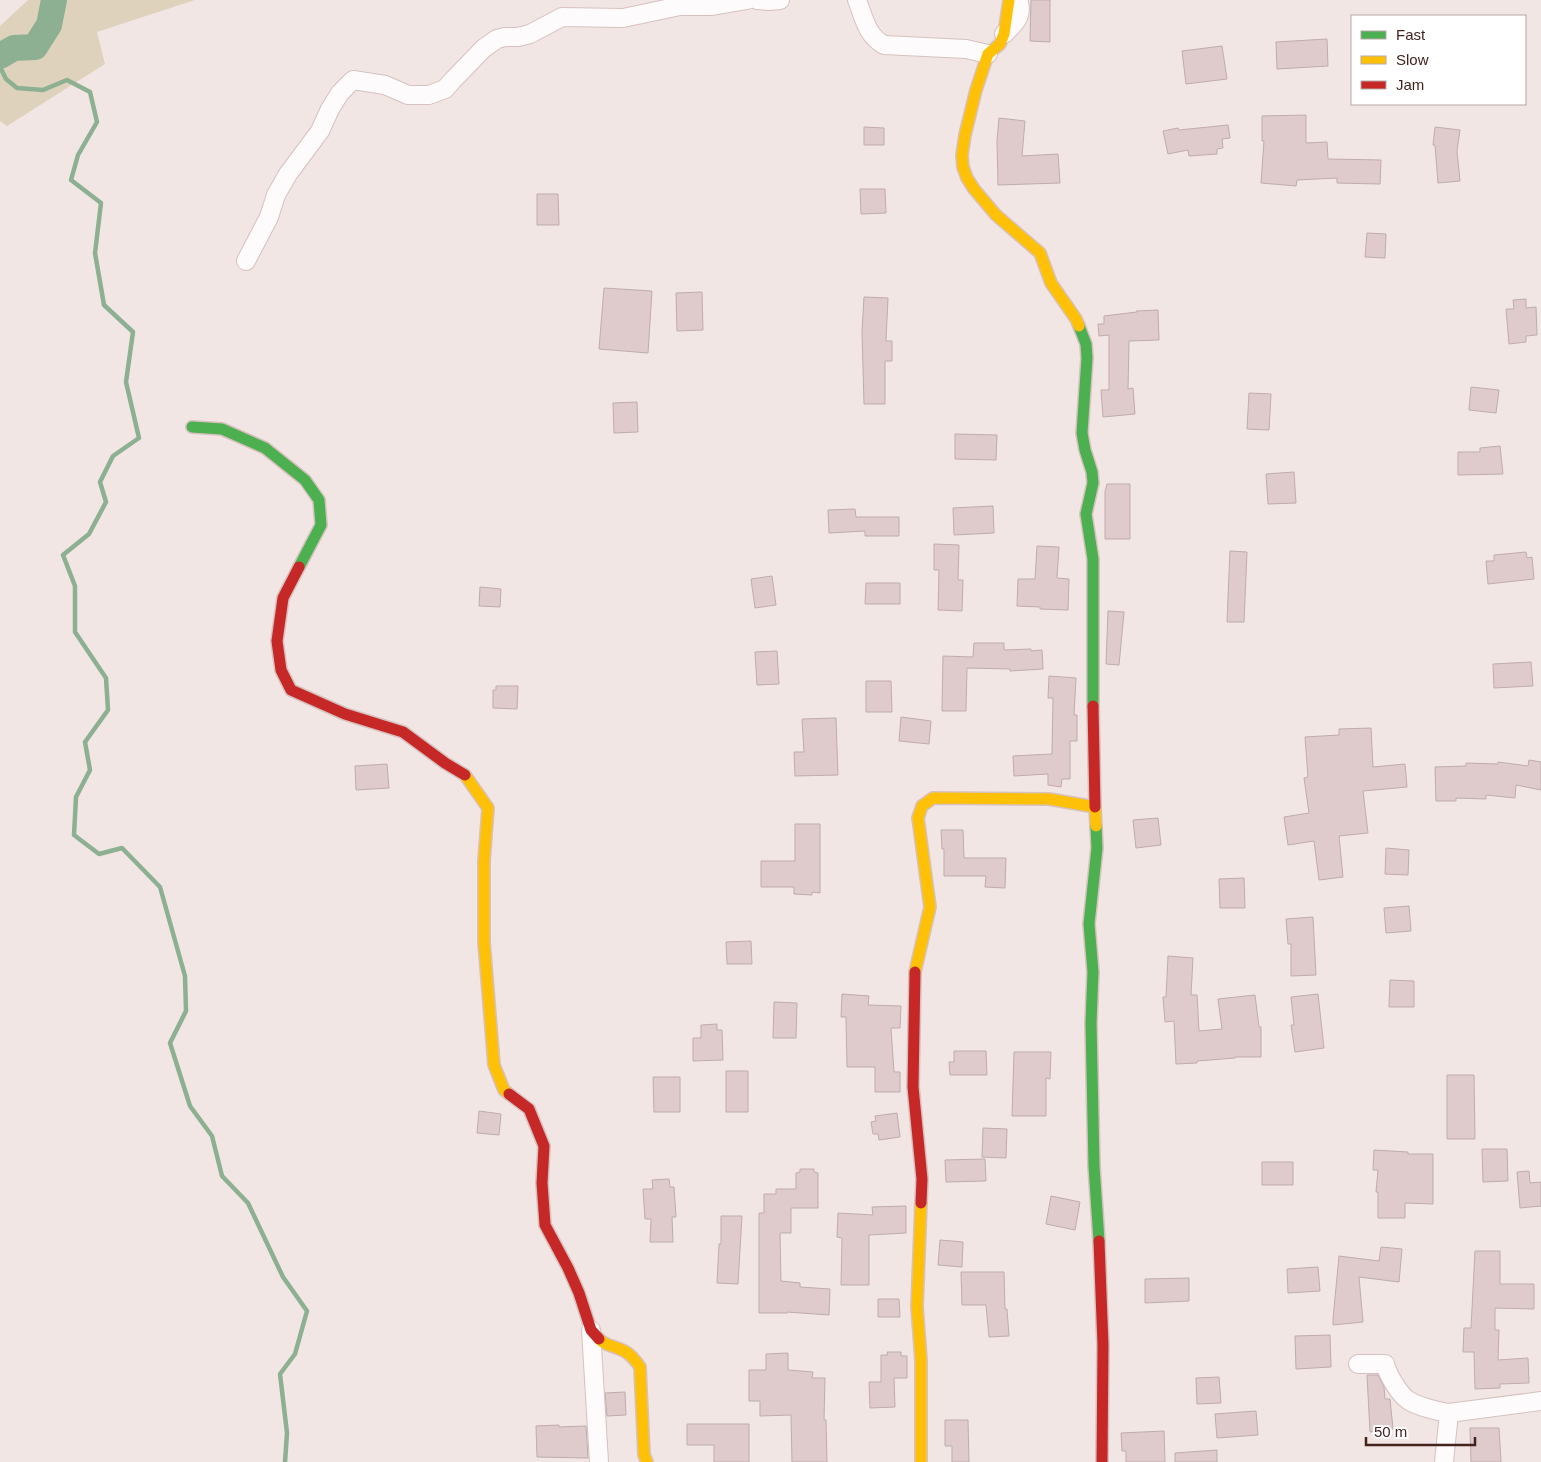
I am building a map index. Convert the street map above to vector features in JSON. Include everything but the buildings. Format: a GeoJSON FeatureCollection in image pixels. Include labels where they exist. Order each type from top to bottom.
{"type":"FeatureCollection","features":[{"type":"Feature","properties":{"kind":"street"},"geometry":{"type":"LineString","coordinates":[[246,261],[269,217],[276,195],[288,174],[320,131],[340,93],[353,80],[385,85],[408,95],[429,95],[445,89],[484,48],[497,39],[530,34],[562,17],[623,18],[680,6],[712,6],[747,0]]}},
{"type":"Feature","properties":{"kind":"street"},"geometry":{"type":"LineString","coordinates":[[757,0],[780,0]]}},
{"type":"Feature","properties":{"kind":"street"},"geometry":{"type":"LineString","coordinates":[[857,0],[871,34],[876,41],[884,45],[966,49],[988,54]]}},
{"type":"Feature","properties":{"kind":"street"},"geometry":{"type":"LineString","coordinates":[[1009,0],[1004,34],[1000,44],[988,54],[976,90],[962,155],[963,167],[974,189],[996,215],[1040,253],[1051,283],[1076,318],[1086,344],[1087,358],[1082,433],[1093,483],[1086,514],[1093,559],[1092,666],[1097,848],[1089,924],[1093,972],[1091,1023],[1094,1166],[1101,1266],[1103,1344],[1102,1462]]}},
{"type":"Feature","properties":{"kind":"street"},"geometry":{"type":"LineString","coordinates":[[1004,34],[1014,26],[1019,18],[1021,12],[1018,0]]}},
{"type":"Feature","properties":{"kind":"street"},"geometry":{"type":"LineString","coordinates":[[192,427],[222,429],[265,448],[305,480],[319,500],[321,525],[283,598],[277,641],[281,670],[291,690],[345,714],[403,732],[466,776],[488,808],[484,861],[484,942],[494,1065],[504,1090],[529,1109],[544,1146],[542,1182],[545,1224],[579,1292],[591,1330],[599,1462]]}},
{"type":"Feature","properties":{"kind":"street"},"geometry":{"type":"LineString","coordinates":[[921,1462],[921,1360],[917,1307],[922,1179],[914,1087],[915,972],[930,907],[918,818],[922,806],[933,798],[1049,799],[1095,807]]}},
{"type":"Feature","properties":{"kind":"street"},"geometry":{"type":"LineString","coordinates":[[591,1330],[604,1344],[623,1350],[634,1358],[640,1367],[644,1455],[647,1462]]}},
{"type":"Feature","properties":{"kind":"street"},"geometry":{"type":"LineString","coordinates":[[1358,1364],[1385,1364],[1389,1375],[1408,1400],[1441,1412],[1449,1413],[1541,1401]]}},
{"type":"Feature","properties":{"kind":"street"},"geometry":{"type":"LineString","coordinates":[[1444,1462],[1449,1413]]}},
{"type":"Feature","properties":{"kind":"shaded area"},"geometry":{"type":"Polygon","coordinates":[[[28,0],[195,0],[97,32],[105,64],[7,126],[0,121],[0,26],[28,0]]]}},
{"type":"Feature","properties":{"kind":"waterway"},"geometry":{"type":"LineString","coordinates":[[0,56],[14,48],[35,47],[49,25],[54,0]]}},
{"type":"Feature","properties":{"kind":"waterway"},"geometry":{"type":"LineString","coordinates":[[0,67],[6,79],[17,88],[43,90],[67,80],[90,92],[97,122],[78,155],[71,180],[101,203],[95,253],[104,305],[133,332],[126,382],[139,438],[113,456],[100,482],[106,502],[89,534],[63,555],[75,586],[75,632],[106,678],[108,710],[85,742],[90,770],[76,797],[74,835],[99,854],[122,848],[160,887],[185,976],[186,1011],[170,1043],[190,1106],[212,1136],[222,1176],[248,1203],[283,1277],[307,1311],[295,1354],[280,1374],[287,1433],[285,1462]]}},
{"type":"Feature","properties":{"kind":"traffic: fast"},"geometry":{"type":"LineString","coordinates":[[1079,326],[1086,344],[1087,358],[1082,433],[1093,483],[1086,514],[1093,559],[1093,706]]}},
{"type":"Feature","properties":{"kind":"traffic: fast"},"geometry":{"type":"LineString","coordinates":[[192,427],[222,429],[265,448],[305,480],[319,500],[321,525],[299,567]]}},
{"type":"Feature","properties":{"kind":"traffic: fast"},"geometry":{"type":"LineString","coordinates":[[1096,826],[1097,848],[1089,924],[1093,972],[1091,1023],[1094,1166],[1099,1241]]}},
{"type":"Feature","properties":{"kind":"traffic: slow"},"geometry":{"type":"LineString","coordinates":[[1009,0],[1004,34],[1000,44],[988,54],[976,90],[965,135],[962,155],[963,167],[974,189],[996,215],[1040,253],[1051,283],[1079,326]]}},
{"type":"Feature","properties":{"kind":"traffic: slow"},"geometry":{"type":"LineString","coordinates":[[465,775],[488,808],[484,861],[484,942],[494,1065],[504,1090],[509,1094]]}},
{"type":"Feature","properties":{"kind":"traffic: slow"},"geometry":{"type":"LineString","coordinates":[[915,972],[930,907],[918,818],[922,806],[933,798],[1049,799],[1095,807],[1096,826]]}},
{"type":"Feature","properties":{"kind":"traffic: slow"},"geometry":{"type":"LineString","coordinates":[[921,1203],[917,1307],[921,1360],[921,1462]]}},
{"type":"Feature","properties":{"kind":"traffic: slow"},"geometry":{"type":"LineString","coordinates":[[599,1339],[607,1345],[627,1353],[640,1367],[644,1455],[647,1462]]}},
{"type":"Feature","properties":{"kind":"traffic: jam"},"geometry":{"type":"LineString","coordinates":[[299,567],[283,598],[277,641],[281,670],[291,690],[345,714],[403,732],[445,763],[465,775]]}},
{"type":"Feature","properties":{"kind":"traffic: jam"},"geometry":{"type":"LineString","coordinates":[[1093,706],[1095,807]]}},
{"type":"Feature","properties":{"kind":"traffic: jam"},"geometry":{"type":"LineString","coordinates":[[915,972],[913,1087],[922,1179],[921,1203]]}},
{"type":"Feature","properties":{"kind":"traffic: jam"},"geometry":{"type":"LineString","coordinates":[[509,1094],[529,1109],[544,1146],[542,1183],[545,1225],[579,1293],[591,1330],[599,1339]]}},
{"type":"Feature","properties":{"kind":"traffic: jam"},"geometry":{"type":"LineString","coordinates":[[1099,1241],[1103,1345],[1102,1462]]}}]}
